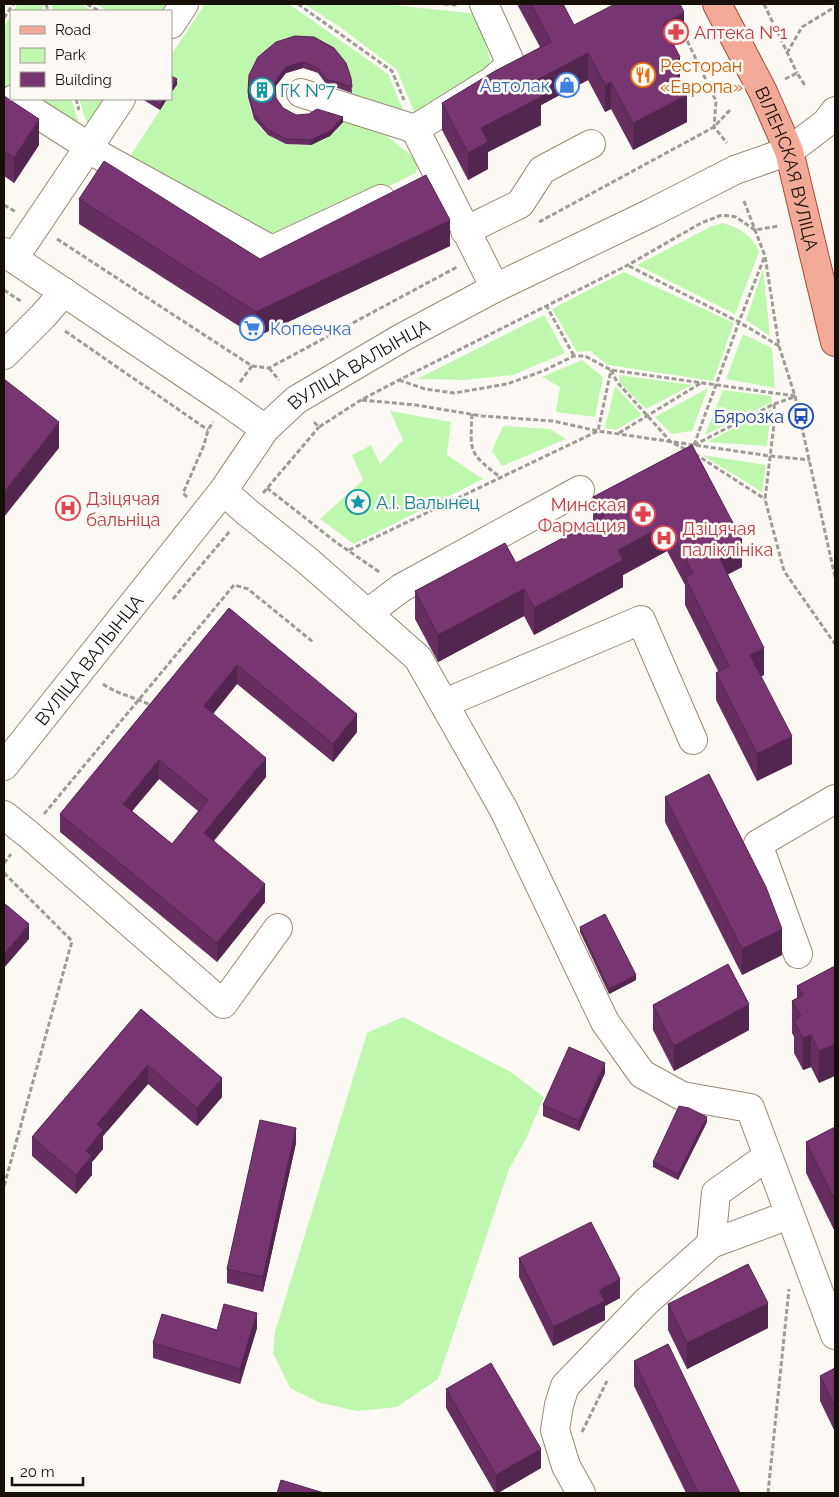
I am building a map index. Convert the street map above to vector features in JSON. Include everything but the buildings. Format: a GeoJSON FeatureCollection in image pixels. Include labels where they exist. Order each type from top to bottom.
{"type":"FeatureCollection","features":[{"type":"Feature","properties":{"kind":"main road","name":"ВІЛЕНСКАЯ ВУЛІЦА"},"geometry":{"type":"LineString","coordinates":[[717,4],[763,92],[789,151],[835,342]]}},
{"type":"Feature","properties":{"kind":"street"},"geometry":{"type":"LineString","coordinates":[[172,22],[184,4]]}},
{"type":"Feature","properties":{"kind":"street"},"geometry":{"type":"LineString","coordinates":[[415,128],[492,81],[511,64],[484,4]]}},
{"type":"Feature","properties":{"kind":"street"},"geometry":{"type":"LineString","coordinates":[[301,93],[415,128],[495,288]]}},
{"type":"Feature","properties":{"kind":"street"},"geometry":{"type":"LineString","coordinates":[[16,100],[83,143],[88,149],[272,250],[407,187]]}},
{"type":"Feature","properties":{"kind":"street"},"geometry":{"type":"LineString","coordinates":[[120,100],[37,226],[9,255],[265,429]]}},
{"type":"Feature","properties":{"kind":"street","name":"ВУЛІЦА ВАЛЫНЦА"},"geometry":{"type":"LineString","coordinates":[[4,766],[223,491],[265,429],[296,400],[403,337],[495,288],[651,213],[735,170],[789,151],[826,124],[835,111]]}},
{"type":"Feature","properties":{"kind":"street"},"geometry":{"type":"LineString","coordinates":[[465,231],[520,204],[542,170],[591,144]]}},
{"type":"Feature","properties":{"kind":"street"},"geometry":{"type":"LineString","coordinates":[[4,355],[64,292]]}},
{"type":"Feature","properties":{"kind":"street"},"geometry":{"type":"LineString","coordinates":[[368,613],[402,588],[580,490]]}},
{"type":"Feature","properties":{"kind":"street"},"geometry":{"type":"LineString","coordinates":[[223,491],[310,562],[418,658],[504,810],[604,1022],[636,1067],[642,1074],[682,1096],[750,1108],[835,1334]]}},
{"type":"Feature","properties":{"kind":"street"},"geometry":{"type":"LineString","coordinates":[[445,703],[641,620],[693,740]]}},
{"type":"Feature","properties":{"kind":"street"},"geometry":{"type":"LineString","coordinates":[[798,954],[758,844],[835,799]]}},
{"type":"Feature","properties":{"kind":"street"},"geometry":{"type":"LineString","coordinates":[[4,815],[223,1004],[278,928]]}},
{"type":"Feature","properties":{"kind":"street"},"geometry":{"type":"LineString","coordinates":[[711,1244],[716,1194],[768,1156]]}},
{"type":"Feature","properties":{"kind":"street"},"geometry":{"type":"LineString","coordinates":[[582,1493],[566,1466],[555,1430],[559,1405],[565,1386],[646,1302],[711,1244],[789,1215]]}},
{"type":"Feature","properties":{"kind":"path"},"geometry":{"type":"LineString","coordinates":[[4,18],[13,4]]}},
{"type":"Feature","properties":{"kind":"path"},"geometry":{"type":"LineString","coordinates":[[298,4],[392,70]]}},
{"type":"Feature","properties":{"kind":"path"},"geometry":{"type":"LineString","coordinates":[[764,4],[797,73],[806,87]]}},
{"type":"Feature","properties":{"kind":"path"},"geometry":{"type":"LineString","coordinates":[[787,53],[802,27],[835,7]]}},
{"type":"Feature","properties":{"kind":"path"},"geometry":{"type":"LineString","coordinates":[[682,30],[716,101],[714,127],[727,143]]}},
{"type":"Feature","properties":{"kind":"path"},"geometry":{"type":"LineString","coordinates":[[785,79],[797,73]]}},
{"type":"Feature","properties":{"kind":"path"},"geometry":{"type":"LineString","coordinates":[[539,222],[714,127],[730,110]]}},
{"type":"Feature","properties":{"kind":"path"},"geometry":{"type":"LineString","coordinates":[[744,201],[765,256],[779,346],[795,396],[835,577]]}},
{"type":"Feature","properties":{"kind":"path"},"geometry":{"type":"LineString","coordinates":[[261,495],[319,427],[361,400],[399,380],[628,265],[701,223],[722,215],[736,217],[755,230],[778,226]]}},
{"type":"Feature","properties":{"kind":"path"},"geometry":{"type":"LineString","coordinates":[[37,226],[252,366],[269,368],[478,256]]}},
{"type":"Feature","properties":{"kind":"path"},"geometry":{"type":"LineString","coordinates":[[694,445],[765,256]]}},
{"type":"Feature","properties":{"kind":"path"},"geometry":{"type":"LineString","coordinates":[[628,265],[739,322],[779,346]]}},
{"type":"Feature","properties":{"kind":"path"},"geometry":{"type":"LineString","coordinates":[[4,290],[208,430]]}},
{"type":"Feature","properties":{"kind":"path"},"geometry":{"type":"LineString","coordinates":[[546,305],[574,356]]}},
{"type":"Feature","properties":{"kind":"path"},"geometry":{"type":"LineString","coordinates":[[399,380],[425,389],[454,393],[507,384],[543,371],[574,356],[585,356],[611,370],[795,396]]}},
{"type":"Feature","properties":{"kind":"path"},"geometry":{"type":"LineString","coordinates":[[237,387],[252,366]]}},
{"type":"Feature","properties":{"kind":"path"},"geometry":{"type":"LineString","coordinates":[[269,368],[279,380]]}},
{"type":"Feature","properties":{"kind":"path"},"geometry":{"type":"LineString","coordinates":[[611,370],[617,382],[671,442],[708,462],[765,499]]}},
{"type":"Feature","properties":{"kind":"path"},"geometry":{"type":"LineString","coordinates":[[598,431],[611,370]]}},
{"type":"Feature","properties":{"kind":"path"},"geometry":{"type":"LineString","coordinates":[[618,434],[702,382]]}},
{"type":"Feature","properties":{"kind":"path"},"geometry":{"type":"LineString","coordinates":[[694,445],[774,404],[795,396]]}},
{"type":"Feature","properties":{"kind":"path"},"geometry":{"type":"LineString","coordinates":[[361,400],[416,405],[472,414],[553,421],[598,431],[810,460]]}},
{"type":"Feature","properties":{"kind":"path"},"geometry":{"type":"LineString","coordinates":[[774,404],[775,416],[765,499],[784,571],[835,644]]}},
{"type":"Feature","properties":{"kind":"path"},"geometry":{"type":"LineString","coordinates":[[472,414],[471,443],[473,453],[484,465],[500,477]]}},
{"type":"Feature","properties":{"kind":"path"},"geometry":{"type":"LineString","coordinates":[[190,499],[183,493],[204,445],[208,430],[217,417]]}},
{"type":"Feature","properties":{"kind":"path"},"geometry":{"type":"LineString","coordinates":[[314,422],[319,427]]}},
{"type":"Feature","properties":{"kind":"path"},"geometry":{"type":"LineString","coordinates":[[349,550],[598,431]]}},
{"type":"Feature","properties":{"kind":"path"},"geometry":{"type":"LineString","coordinates":[[267,488],[330,538],[402,588]]}},
{"type":"Feature","properties":{"kind":"path"},"geometry":{"type":"LineString","coordinates":[[4,863],[234,585],[248,589],[313,642]]}},
{"type":"Feature","properties":{"kind":"path"},"geometry":{"type":"LineString","coordinates":[[102,684],[113,691],[141,699],[160,711]]}},
{"type":"Feature","properties":{"kind":"path"},"geometry":{"type":"LineString","coordinates":[[4,873],[72,941],[4,1186]]}},
{"type":"Feature","properties":{"kind":"path"},"geometry":{"type":"LineString","coordinates":[[768,1493],[790,1281]]}},
{"type":"Feature","properties":{"kind":"path"},"geometry":{"type":"LineString","coordinates":[[566,1466],[608,1380]]}},
{"type":"Feature","properties":{"kind":"green space"},"geometry":{"type":"Polygon","coordinates":[[[18,4],[42,4],[44,10],[14,10],[18,4]]]}},
{"type":"Feature","properties":{"kind":"green space"},"geometry":{"type":"Polygon","coordinates":[[[51,4],[81,4],[91,10],[53,10],[51,4]]]}},
{"type":"Feature","properties":{"kind":"green space"},"geometry":{"type":"Polygon","coordinates":[[[96,4],[166,4],[162,10],[106,10],[96,4]]]}},
{"type":"Feature","properties":{"kind":"green space"},"geometry":{"type":"Polygon","coordinates":[[[205,4],[289,4],[388,74],[406,117],[352,100],[351,83],[332,52],[249,80],[251,110],[260,128],[278,140],[298,145],[319,142],[329,137],[345,119],[377,128],[418,161],[416,173],[271,243],[127,161],[166,100],[172,100],[172,92],[177,85],[172,82],[172,54],[205,4]]]}},
{"type":"Feature","properties":{"kind":"green space"},"geometry":{"type":"Polygon","coordinates":[[[304,4],[384,4],[478,14],[493,72],[417,119],[397,70],[340,27],[304,4]]]}},
{"type":"Feature","properties":{"kind":"green space"},"geometry":{"type":"Polygon","coordinates":[[[10,17],[10,89],[4,85],[4,27],[10,17]]]}},
{"type":"Feature","properties":{"kind":"green space"},"geometry":{"type":"Polygon","coordinates":[[[27,100],[71,100],[80,127],[27,100]]]}},
{"type":"Feature","properties":{"kind":"green space"},"geometry":{"type":"Polygon","coordinates":[[[79,100],[102,100],[87,124],[79,100]]]}},
{"type":"Feature","properties":{"kind":"green space"},"geometry":{"type":"Polygon","coordinates":[[[723,223],[749,236],[759,252],[735,314],[637,265],[712,226],[723,223]]]}},
{"type":"Feature","properties":{"kind":"green space"},"geometry":{"type":"Polygon","coordinates":[[[763,269],[770,336],[746,320],[763,269]]]}},
{"type":"Feature","properties":{"kind":"green space"},"geometry":{"type":"Polygon","coordinates":[[[624,272],[734,323],[713,381],[608,365],[590,351],[577,352],[552,309],[624,272]]]}},
{"type":"Feature","properties":{"kind":"green space"},"geometry":{"type":"Polygon","coordinates":[[[544,315],[565,353],[513,375],[464,380],[417,379],[544,315]]]}},
{"type":"Feature","properties":{"kind":"green space"},"geometry":{"type":"Polygon","coordinates":[[[743,334],[772,348],[775,388],[726,379],[743,334]]]}},
{"type":"Feature","properties":{"kind":"green space"},"geometry":{"type":"Polygon","coordinates":[[[582,360],[603,377],[595,417],[556,412],[560,387],[542,377],[582,360]]]}},
{"type":"Feature","properties":{"kind":"green space"},"geometry":{"type":"Polygon","coordinates":[[[619,375],[692,385],[646,409],[620,383],[619,375]]]}},
{"type":"Feature","properties":{"kind":"green space"},"geometry":{"type":"Polygon","coordinates":[[[615,386],[642,415],[616,430],[605,428],[615,386]]]}},
{"type":"Feature","properties":{"kind":"green space"},"geometry":{"type":"Polygon","coordinates":[[[708,388],[692,431],[671,434],[655,417],[708,388]]]}},
{"type":"Feature","properties":{"kind":"green space"},"geometry":{"type":"Polygon","coordinates":[[[723,390],[771,396],[772,402],[705,435],[723,390]]]}},
{"type":"Feature","properties":{"kind":"green space"},"geometry":{"type":"Polygon","coordinates":[[[771,409],[767,446],[707,442],[771,409]]]}},
{"type":"Feature","properties":{"kind":"green space"},"geometry":{"type":"Polygon","coordinates":[[[390,411],[451,422],[447,455],[483,479],[354,544],[320,519],[363,480],[352,455],[371,445],[380,464],[403,440],[390,411]]]}},
{"type":"Feature","properties":{"kind":"green space"},"geometry":{"type":"Polygon","coordinates":[[[503,426],[550,429],[566,439],[502,466],[492,451],[503,426]]]}},
{"type":"Feature","properties":{"kind":"green space"},"geometry":{"type":"Polygon","coordinates":[[[702,455],[766,465],[762,492],[702,455]]]}},
{"type":"Feature","properties":{"kind":"green space"},"geometry":{"type":"Polygon","coordinates":[[[403,1017],[511,1072],[544,1097],[526,1139],[509,1169],[438,1379],[397,1407],[357,1411],[321,1403],[290,1388],[273,1353],[275,1332],[367,1033],[403,1017]]]}},
{"type":"Feature","properties":{"kind":"place","name":"Аптека №1"},"geometry":{"type":"Point","coordinates":[676,32]}},
{"type":"Feature","properties":{"kind":"place","name":"Ресторан «Европа»"},"geometry":{"type":"Point","coordinates":[643,75]}},
{"type":"Feature","properties":{"kind":"place","name":"Автолак"},"geometry":{"type":"Point","coordinates":[567,85]}},
{"type":"Feature","properties":{"kind":"place","name":"ГК №7"},"geometry":{"type":"Point","coordinates":[262,90]}},
{"type":"Feature","properties":{"kind":"place","name":"Копеечка"},"geometry":{"type":"Point","coordinates":[252,328]}},
{"type":"Feature","properties":{"kind":"place","name":"Бярозка"},"geometry":{"type":"Point","coordinates":[801,416]}},
{"type":"Feature","properties":{"kind":"place","name":"А.І. Валынец"},"geometry":{"type":"Point","coordinates":[358,502]}},
{"type":"Feature","properties":{"kind":"place","name":"Дзіцячая бальніца"},"geometry":{"type":"Point","coordinates":[68,508]}},
{"type":"Feature","properties":{"kind":"place","name":"Минская Фармация"},"geometry":{"type":"Point","coordinates":[643,514]}},
{"type":"Feature","properties":{"kind":"place","name":"Дзіцячая паліклініка"},"geometry":{"type":"Point","coordinates":[664,538]}}]}
